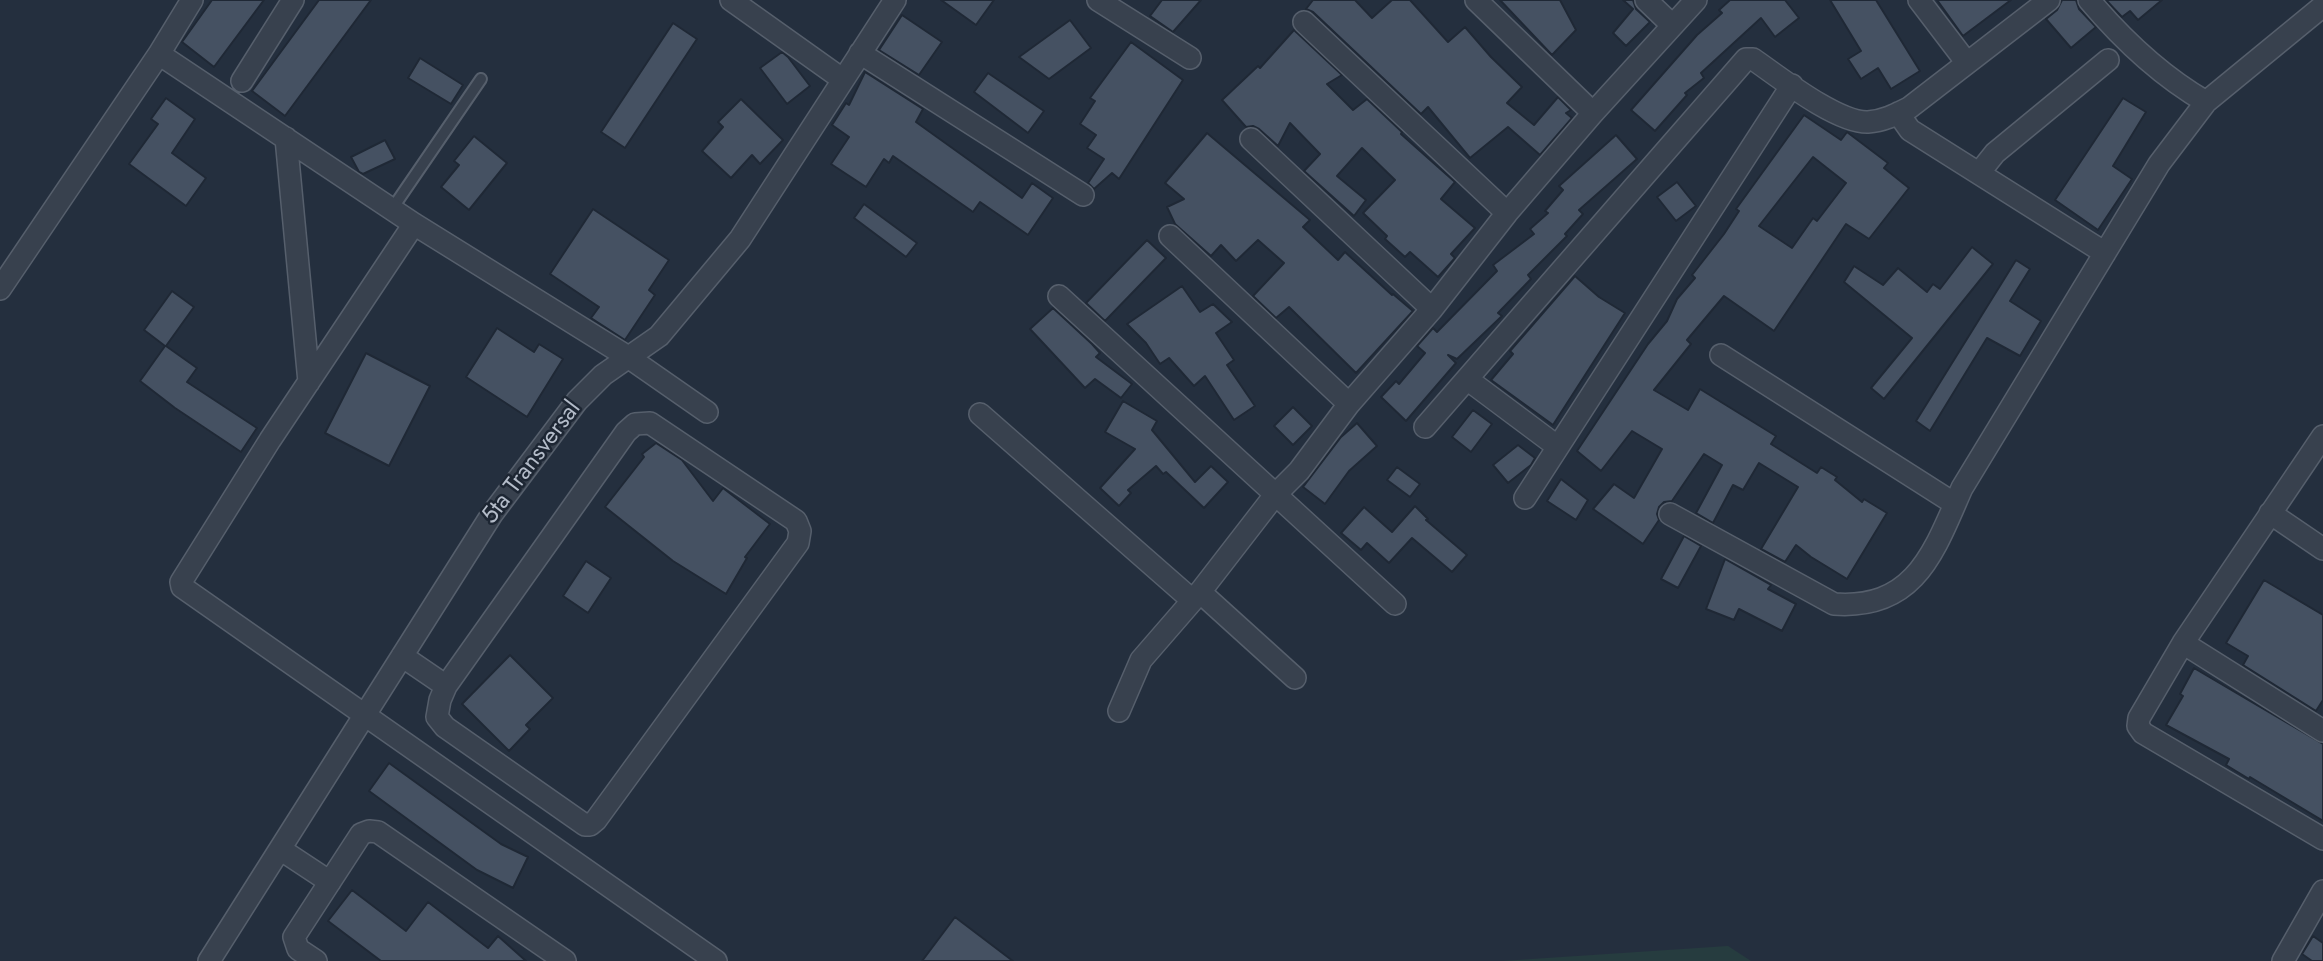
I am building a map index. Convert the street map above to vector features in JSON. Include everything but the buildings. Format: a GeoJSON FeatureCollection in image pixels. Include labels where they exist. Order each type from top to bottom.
{"type":"FeatureCollection","features":[{"type":"Feature","properties":{"kind":"street"},"geometry":{"type":"LineString","coordinates":[[0,289],[159,54],[192,0]]}},
{"type":"Feature","properties":{"kind":"street"},"geometry":{"type":"LineString","coordinates":[[242,81],[293,0]]}},
{"type":"Feature","properties":{"kind":"street"},"geometry":{"type":"LineString","coordinates":[[731,0],[842,79]]}},
{"type":"Feature","properties":{"kind":"street","name":"5ta Transversal"},"geometry":{"type":"LineString","coordinates":[[209,961],[492,514],[577,401],[603,375],[659,336],[740,239],[895,0]]}},
{"type":"Feature","properties":{"kind":"street"},"geometry":{"type":"LineString","coordinates":[[1098,0],[1190,58]]}},
{"type":"Feature","properties":{"kind":"street"},"geometry":{"type":"LineString","coordinates":[[1476,0],[1593,113]]}},
{"type":"Feature","properties":{"kind":"street"},"geometry":{"type":"LineString","coordinates":[[1646,0],[1672,25]]}},
{"type":"Feature","properties":{"kind":"street"},"geometry":{"type":"LineString","coordinates":[[1119,711],[1141,660],[1196,596],[1275,495],[1298,471],[1349,404],[1432,309],[1507,213],[1696,0]]}},
{"type":"Feature","properties":{"kind":"street"},"geometry":{"type":"LineString","coordinates":[[1919,0],[1967,63]]}},
{"type":"Feature","properties":{"kind":"street"},"geometry":{"type":"LineString","coordinates":[[1425,427],[1746,59],[1754,59],[1834,113],[1864,122],[1887,119],[1909,108],[2049,0]]}},
{"type":"Feature","properties":{"kind":"street"},"geometry":{"type":"LineString","coordinates":[[2089,0],[2126,40],[2184,89],[2206,102]]}},
{"type":"Feature","properties":{"kind":"street"},"geometry":{"type":"LineString","coordinates":[[1670,514],[1834,604],[1856,606],[1898,593],[1924,566],[1962,488],[2159,164],[2206,102],[2323,6]]}},
{"type":"Feature","properties":{"kind":"street"},"geometry":{"type":"LineString","coordinates":[[1304,22],[1507,213]]}},
{"type":"Feature","properties":{"kind":"street"},"geometry":{"type":"LineString","coordinates":[[860,52],[1083,195]]}},
{"type":"Feature","properties":{"kind":"street"},"geometry":{"type":"LineString","coordinates":[[159,54],[414,224],[628,357],[707,412]]}},
{"type":"Feature","properties":{"kind":"street"},"geometry":{"type":"LineString","coordinates":[[1979,173],[1995,153],[2108,60]]}},
{"type":"Feature","properties":{"kind":"street"},"geometry":{"type":"LineString","coordinates":[[1525,498],[1792,85]]}},
{"type":"Feature","properties":{"kind":"street"},"geometry":{"type":"LineString","coordinates":[[1898,113],[1910,130],[2105,253]]}},
{"type":"Feature","properties":{"kind":"street"},"geometry":{"type":"LineString","coordinates":[[286,138],[309,382]]}},
{"type":"Feature","properties":{"kind":"street"},"geometry":{"type":"LineString","coordinates":[[1251,139],[1432,309]]}},
{"type":"Feature","properties":{"kind":"street"},"geometry":{"type":"LineString","coordinates":[[414,224],[181,582],[185,590],[716,961]]}},
{"type":"Feature","properties":{"kind":"street"},"geometry":{"type":"LineString","coordinates":[[1170,236],[1349,404]]}},
{"type":"Feature","properties":{"kind":"street"},"geometry":{"type":"LineString","coordinates":[[1059,296],[1395,604]]}},
{"type":"Feature","properties":{"kind":"street"},"geometry":{"type":"LineString","coordinates":[[1721,355],[1955,504]]}},
{"type":"Feature","properties":{"kind":"street"},"geometry":{"type":"LineString","coordinates":[[1467,379],[1558,447]]}},
{"type":"Feature","properties":{"kind":"street"},"geometry":{"type":"LineString","coordinates":[[980,414],[1295,678]]}},
{"type":"Feature","properties":{"kind":"street"},"geometry":{"type":"LineString","coordinates":[[650,423],[796,521],[800,531],[797,543],[590,825],[585,825],[445,727],[438,717],[446,686],[626,432],[635,424],[650,423]]}},
{"type":"Feature","properties":{"kind":"street"},"geometry":{"type":"LineString","coordinates":[[2323,436],[2183,643],[2139,718],[2138,726],[2143,733],[2323,839]]}},
{"type":"Feature","properties":{"kind":"street"},"geometry":{"type":"LineString","coordinates":[[2270,513],[2323,549]]}},
{"type":"Feature","properties":{"kind":"street"},"geometry":{"type":"LineString","coordinates":[[2183,643],[2323,731]]}},
{"type":"Feature","properties":{"kind":"street"},"geometry":{"type":"LineString","coordinates":[[402,656],[446,686]]}},
{"type":"Feature","properties":{"kind":"street"},"geometry":{"type":"LineString","coordinates":[[316,961],[298,949],[294,937],[361,834],[369,831],[378,832],[565,961]]}},
{"type":"Feature","properties":{"kind":"street"},"geometry":{"type":"LineString","coordinates":[[280,849],[330,881]]}},
{"type":"Feature","properties":{"kind":"street"},"geometry":{"type":"LineString","coordinates":[[2283,961],[2323,891]]}},
{"type":"Feature","properties":{"kind":"lane"},"geometry":{"type":"LineString","coordinates":[[392,209],[481,79]]}},
{"type":"Feature","properties":{"kind":"green space"},"geometry":{"type":"Polygon","coordinates":[[[1728,946],[1751,961],[1502,961],[1728,946]]]}}]}
